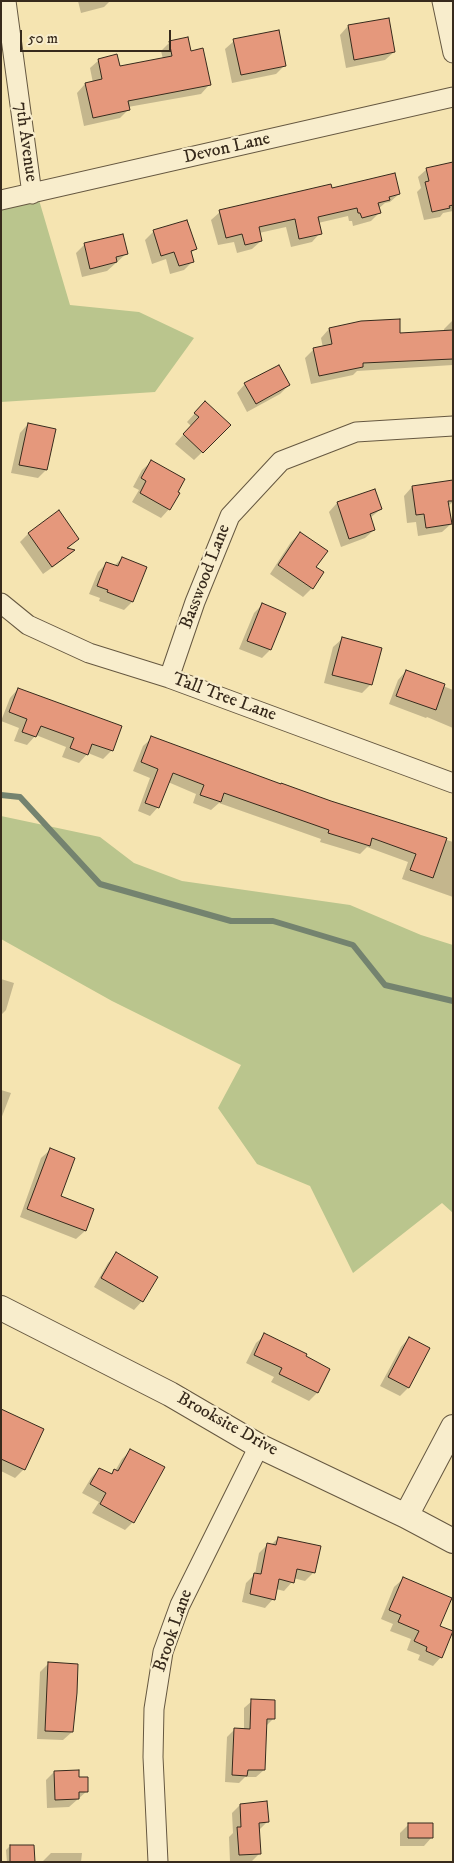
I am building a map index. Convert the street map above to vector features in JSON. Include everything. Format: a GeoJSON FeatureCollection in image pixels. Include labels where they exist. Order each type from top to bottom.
{"type":"FeatureCollection","features":[{"type":"Feature","properties":{"kind":"street","name":"7th Avenue"},"geometry":{"type":"LineString","coordinates":[[6,1],[32,194]]}},
{"type":"Feature","properties":{"kind":"street"},"geometry":{"type":"LineString","coordinates":[[442,1],[453,53]]}},
{"type":"Feature","properties":{"kind":"street","name":"Devon Lane"},"geometry":{"type":"LineString","coordinates":[[1,200],[453,97]]}},
{"type":"Feature","properties":{"kind":"street","name":"Basswood Lane"},"geometry":{"type":"LineString","coordinates":[[169,678],[195,602],[230,516],[281,461],[356,432],[453,426]]}},
{"type":"Feature","properties":{"kind":"street","name":"Tall Tree Lane"},"geometry":{"type":"LineString","coordinates":[[1,603],[28,624],[89,653],[169,678],[453,783]]}},
{"type":"Feature","properties":{"kind":"street","name":"Brooksite Drive"},"geometry":{"type":"LineString","coordinates":[[1,1308],[170,1394],[259,1446],[406,1516],[453,1541]]}},
{"type":"Feature","properties":{"kind":"street"},"geometry":{"type":"LineString","coordinates":[[406,1516],[453,1427]]}},
{"type":"Feature","properties":{"kind":"street","name":"Brook Lane"},"geometry":{"type":"LineString","coordinates":[[158,1862],[153,1757],[157,1681],[163,1652],[180,1605],[259,1446]]}},
{"type":"Feature","properties":{"kind":"green space"},"geometry":{"type":"Polygon","coordinates":[[[39,200],[70,305],[139,312],[194,338],[155,392],[1,402],[1,207],[39,200]]]}},
{"type":"Feature","properties":{"kind":"green space"},"geometry":{"type":"Polygon","coordinates":[[[1,816],[100,837],[134,863],[182,881],[350,905],[421,935],[453,945],[453,1213],[442,1203],[353,1273],[310,1186],[257,1164],[218,1108],[241,1065],[112,1001],[1,939],[1,816]]]}},
{"type":"Feature","properties":{"kind":"building"},"geometry":{"type":"Polygon","coordinates":[[[389,18],[395,52],[354,60],[348,25],[389,18]]]}},
{"type":"Feature","properties":{"kind":"building"},"geometry":{"type":"Polygon","coordinates":[[[279,30],[286,66],[241,75],[233,39],[279,30]]]}},
{"type":"Feature","properties":{"kind":"building"},"geometry":{"type":"Polygon","coordinates":[[[188,37],[191,51],[203,48],[211,85],[128,101],[130,110],[93,118],[85,83],[102,79],[98,59],[117,54],[120,66],[172,56],[169,41],[188,37]]]}},
{"type":"Feature","properties":{"kind":"building"},"geometry":{"type":"Polygon","coordinates":[[[453,162],[453,205],[449,206],[450,208],[432,212],[425,182],[429,181],[426,168],[453,162]]]}},
{"type":"Feature","properties":{"kind":"building"},"geometry":{"type":"Polygon","coordinates":[[[395,173],[400,194],[389,197],[390,200],[378,203],[381,213],[362,218],[357,208],[318,217],[322,234],[299,239],[295,219],[259,227],[262,241],[245,245],[242,234],[226,238],[219,210],[331,184],[332,188],[395,173]]]}},
{"type":"Feature","properties":{"kind":"building"},"geometry":{"type":"Polygon","coordinates":[[[187,220],[197,249],[191,251],[194,262],[179,266],[174,252],[161,256],[153,230],[187,220]]]}},
{"type":"Feature","properties":{"kind":"building"},"geometry":{"type":"Polygon","coordinates":[[[123,234],[128,254],[116,257],[117,262],[90,269],[84,243],[123,234]]]}},
{"type":"Feature","properties":{"kind":"building"},"geometry":{"type":"Polygon","coordinates":[[[400,319],[400,333],[453,330],[453,359],[363,363],[363,367],[319,376],[313,348],[332,344],[329,328],[361,321],[400,319]]]}},
{"type":"Feature","properties":{"kind":"building"},"geometry":{"type":"Polygon","coordinates":[[[279,365],[290,385],[256,404],[244,383],[279,365]]]}},
{"type":"Feature","properties":{"kind":"building"},"geometry":{"type":"Polygon","coordinates":[[[205,401],[231,425],[203,453],[183,434],[199,417],[194,413],[205,401]]]}},
{"type":"Feature","properties":{"kind":"building"},"geometry":{"type":"Polygon","coordinates":[[[28,423],[56,429],[47,470],[19,465],[28,423]]]}},
{"type":"Feature","properties":{"kind":"building"},"geometry":{"type":"Polygon","coordinates":[[[151,460],[185,479],[178,492],[180,493],[170,510],[140,493],[146,481],[141,478],[151,460]]]}},
{"type":"Feature","properties":{"kind":"building"},"geometry":{"type":"Polygon","coordinates":[[[453,480],[453,501],[448,501],[452,524],[426,528],[424,514],[416,515],[412,486],[453,480]]]}},
{"type":"Feature","properties":{"kind":"building"},"geometry":{"type":"Polygon","coordinates":[[[375,489],[382,509],[370,514],[375,530],[349,539],[337,502],[375,489]]]}},
{"type":"Feature","properties":{"kind":"building"},"geometry":{"type":"Polygon","coordinates":[[[59,510],[79,539],[67,548],[75,550],[52,567],[28,533],[59,510]]]}},
{"type":"Feature","properties":{"kind":"building"},"geometry":{"type":"Polygon","coordinates":[[[300,532],[328,551],[316,567],[324,572],[313,589],[278,565],[300,532]]]}},
{"type":"Feature","properties":{"kind":"building"},"geometry":{"type":"Polygon","coordinates":[[[122,557],[147,567],[133,602],[97,586],[106,562],[118,566],[122,557]]]}},
{"type":"Feature","properties":{"kind":"building"},"geometry":{"type":"Polygon","coordinates":[[[262,603],[286,613],[271,650],[247,641],[262,603]]]}},
{"type":"Feature","properties":{"kind":"building"},"geometry":{"type":"Polygon","coordinates":[[[342,637],[382,648],[372,685],[332,675],[342,637]]]}},
{"type":"Feature","properties":{"kind":"building"},"geometry":{"type":"Polygon","coordinates":[[[406,670],[445,684],[436,710],[396,696],[406,670]]]}},
{"type":"Feature","properties":{"kind":"building"},"geometry":{"type":"Polygon","coordinates":[[[18,688],[122,726],[113,751],[92,744],[88,755],[70,748],[74,738],[41,726],[36,737],[22,732],[27,719],[9,712],[18,688]]]}},
{"type":"Feature","properties":{"kind":"building"},"geometry":{"type":"Polygon","coordinates":[[[151,736],[281,784],[447,838],[433,878],[410,870],[416,854],[372,838],[370,846],[328,833],[329,830],[224,793],[221,802],[200,795],[204,785],[173,773],[159,808],[145,803],[158,769],[141,762],[151,736]]]}},
{"type":"Feature","properties":{"kind":"building"},"geometry":{"type":"Polygon","coordinates":[[[50,1148],[75,1158],[61,1196],[94,1209],[86,1231],[27,1209],[50,1148]]]}},
{"type":"Feature","properties":{"kind":"building"},"geometry":{"type":"Polygon","coordinates":[[[116,1252],[158,1277],[143,1302],[101,1278],[116,1252]]]}},
{"type":"Feature","properties":{"kind":"building"},"geometry":{"type":"Polygon","coordinates":[[[264,1333],[307,1354],[306,1356],[330,1369],[318,1393],[279,1374],[282,1368],[254,1355],[264,1333]]]}},
{"type":"Feature","properties":{"kind":"building"},"geometry":{"type":"Polygon","coordinates":[[[409,1337],[430,1348],[409,1388],[388,1377],[409,1337]]]}},
{"type":"Feature","properties":{"kind":"building"},"geometry":{"type":"Polygon","coordinates":[[[1,1409],[44,1429],[25,1470],[1,1459],[1,1409]]]}},
{"type":"Feature","properties":{"kind":"building"},"geometry":{"type":"Polygon","coordinates":[[[130,1449],[165,1467],[134,1523],[100,1504],[106,1493],[90,1484],[99,1468],[112,1474],[114,1469],[118,1471],[130,1449]]]}},
{"type":"Feature","properties":{"kind":"building"},"geometry":{"type":"Polygon","coordinates":[[[278,1537],[321,1546],[315,1573],[297,1569],[294,1583],[279,1579],[275,1600],[250,1594],[254,1573],[261,1574],[267,1543],[276,1545],[278,1537]]]}},
{"type":"Feature","properties":{"kind":"building"},"geometry":{"type":"Polygon","coordinates":[[[403,1577],[452,1598],[440,1626],[453,1631],[442,1658],[426,1651],[427,1647],[414,1641],[419,1631],[398,1622],[401,1615],[389,1610],[403,1577]]]}},
{"type":"Feature","properties":{"kind":"building"},"geometry":{"type":"Polygon","coordinates":[[[48,1662],[78,1664],[73,1732],[45,1731],[48,1662]]]}},
{"type":"Feature","properties":{"kind":"building"},"geometry":{"type":"Polygon","coordinates":[[[251,1699],[275,1700],[275,1719],[267,1719],[265,1770],[248,1770],[247,1776],[232,1775],[234,1728],[250,1729],[251,1699]]]}},
{"type":"Feature","properties":{"kind":"building"},"geometry":{"type":"Polygon","coordinates":[[[79,1770],[79,1777],[88,1777],[88,1792],[79,1792],[79,1799],[55,1800],[54,1771],[79,1770]]]}},
{"type":"Feature","properties":{"kind":"building"},"geometry":{"type":"Polygon","coordinates":[[[267,1801],[269,1822],[259,1823],[261,1854],[239,1855],[237,1827],[241,1827],[240,1804],[267,1801]]]}},
{"type":"Feature","properties":{"kind":"building"},"geometry":{"type":"Polygon","coordinates":[[[408,1823],[433,1823],[433,1838],[408,1838],[408,1823]]]}},
{"type":"Feature","properties":{"kind":"building"},"geometry":{"type":"Polygon","coordinates":[[[10,1845],[34,1845],[35,1862],[10,1862],[10,1845]]]}},
{"type":"Feature","properties":{"kind":"waterway"},"geometry":{"type":"LineString","coordinates":[[1,795],[20,797],[100,884],[231,921],[273,921],[353,945],[385,985],[453,1001]]}}]}
